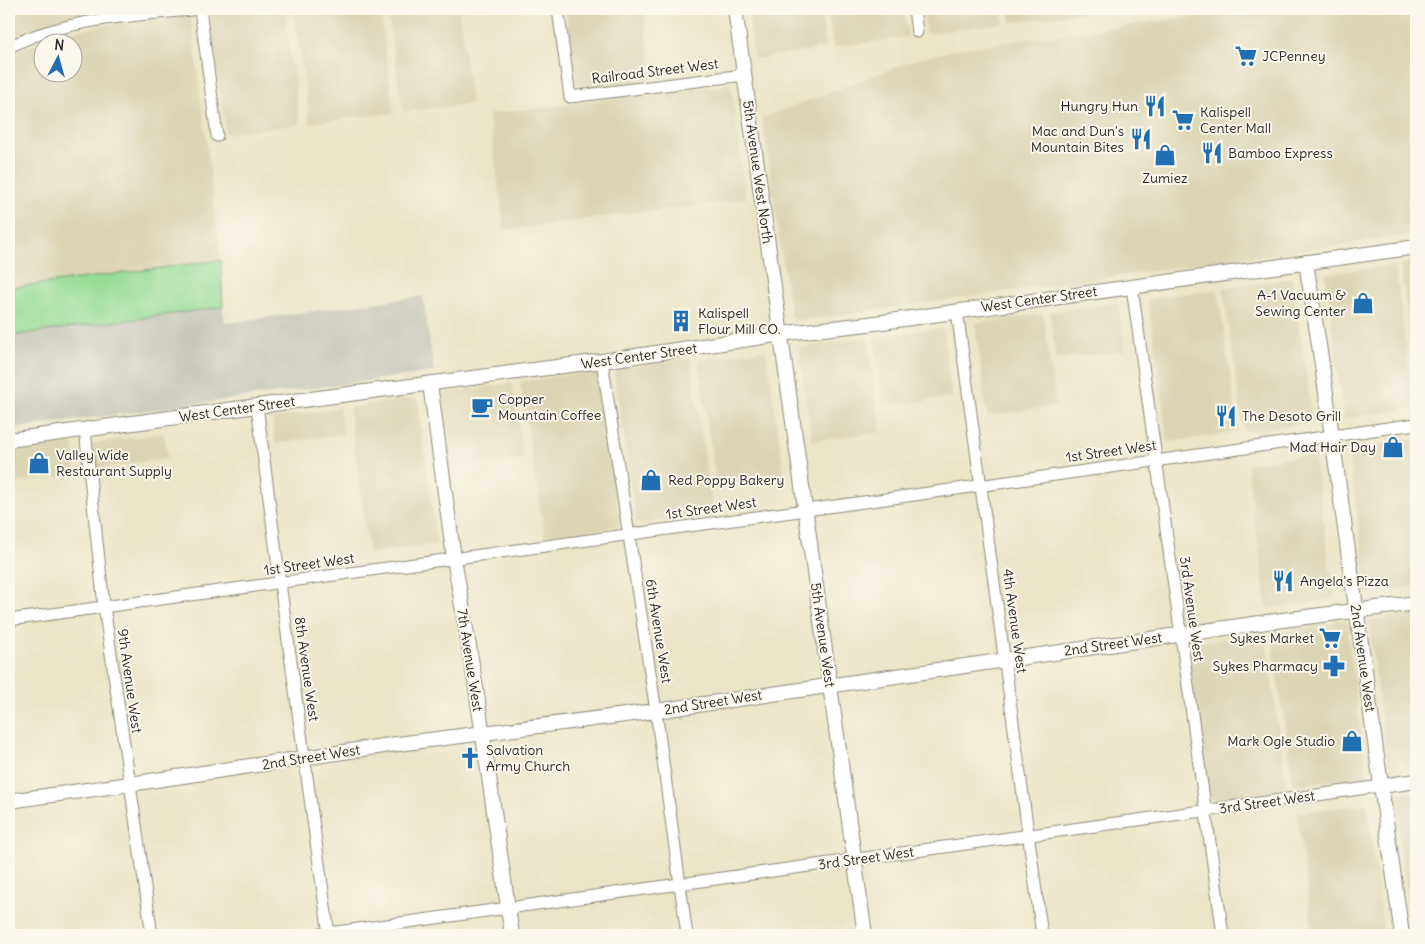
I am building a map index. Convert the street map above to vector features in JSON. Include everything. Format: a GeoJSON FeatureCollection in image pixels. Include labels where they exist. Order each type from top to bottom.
{"type":"FeatureCollection","features":[{"type":"Feature","properties":{"kind":"street"},"geometry":{"type":"LineString","coordinates":[[9,46],[36,35],[61,28],[106,19],[200,9],[217,136]]}},
{"type":"Feature","properties":{"kind":"street","name":"Railroad Street West"},"geometry":{"type":"LineString","coordinates":[[558,9],[570,97],[744,75]]}},
{"type":"Feature","properties":{"kind":"street","name":"5th Avenue West North"},"geometry":{"type":"LineString","coordinates":[[735,9],[781,335]]}},
{"type":"Feature","properties":{"kind":"street"},"geometry":{"type":"LineString","coordinates":[[914,9],[917,32]]}},
{"type":"Feature","properties":{"kind":"street","name":"West Center Street"},"geometry":{"type":"LineString","coordinates":[[9,440],[602,361],[1416,247]]}},
{"type":"Feature","properties":{"kind":"street","name":"2nd Avenue West"},"geometry":{"type":"LineString","coordinates":[[1306,262],[1402,935]]}},
{"type":"Feature","properties":{"kind":"street","name":"3rd Avenue West"},"geometry":{"type":"LineString","coordinates":[[1132,287],[1223,935]]}},
{"type":"Feature","properties":{"kind":"street","name":"4th Avenue West"},"geometry":{"type":"LineString","coordinates":[[958,310],[1042,935]]}},
{"type":"Feature","properties":{"kind":"street","name":"5th Avenue West"},"geometry":{"type":"LineString","coordinates":[[781,335],[865,935]]}},
{"type":"Feature","properties":{"kind":"street","name":"6th Avenue West"},"geometry":{"type":"LineString","coordinates":[[602,361],[656,711],[687,935]]}},
{"type":"Feature","properties":{"kind":"street","name":"7th Avenue West"},"geometry":{"type":"LineString","coordinates":[[430,384],[454,558],[476,688],[481,734],[512,935]]}},
{"type":"Feature","properties":{"kind":"street","name":"8th Avenue West"},"geometry":{"type":"LineString","coordinates":[[257,406],[329,934]]}},
{"type":"Feature","properties":{"kind":"street","name":"1st Street West"},"geometry":{"type":"LineString","coordinates":[[9,620],[1416,424]]}},
{"type":"Feature","properties":{"kind":"street","name":"9th Avenue West"},"geometry":{"type":"LineString","coordinates":[[85,430],[104,606],[152,935]]}},
{"type":"Feature","properties":{"kind":"street","name":"2nd Street West"},"geometry":{"type":"LineString","coordinates":[[9,801],[304,758],[656,711],[1181,634],[1416,603]]}},
{"type":"Feature","properties":{"kind":"street","name":"3rd Street West"},"geometry":{"type":"LineString","coordinates":[[316,935],[1416,781]]}},
{"type":"Feature","properties":{"kind":"shaded area"},"geometry":{"type":"Polygon","coordinates":[[[9,9],[147,9],[59,22],[9,40],[9,9]]]}},
{"type":"Feature","properties":{"kind":"shaded area"},"geometry":{"type":"Polygon","coordinates":[[[209,9],[284,9],[300,124],[226,134],[209,9]]]}},
{"type":"Feature","properties":{"kind":"shaded area"},"geometry":{"type":"Polygon","coordinates":[[[294,9],[380,9],[394,113],[310,123],[294,9]]]}},
{"type":"Feature","properties":{"kind":"shaded area"},"geometry":{"type":"Polygon","coordinates":[[[387,9],[459,9],[471,104],[403,112],[387,9]]]}},
{"type":"Feature","properties":{"kind":"shaded area"},"geometry":{"type":"Polygon","coordinates":[[[566,9],[643,9],[652,78],[584,90],[580,89],[577,86],[566,9]]]}},
{"type":"Feature","properties":{"kind":"shaded area"},"geometry":{"type":"Polygon","coordinates":[[[748,9],[821,9],[826,48],[754,59],[748,9]]]}},
{"type":"Feature","properties":{"kind":"shaded area"},"geometry":{"type":"Polygon","coordinates":[[[827,9],[904,9],[908,37],[833,47],[827,9]]]}},
{"type":"Feature","properties":{"kind":"shaded area"},"geometry":{"type":"Polygon","coordinates":[[[923,9],[1001,9],[1003,23],[926,34],[923,9]]]}},
{"type":"Feature","properties":{"kind":"shaded area"},"geometry":{"type":"Polygon","coordinates":[[[1009,9],[1083,9],[1083,13],[1011,22],[1009,9]]]}},
{"type":"Feature","properties":{"kind":"shaded area"},"geometry":{"type":"Polygon","coordinates":[[[1249,9],[1416,9],[1416,234],[803,320],[795,319],[791,316],[762,118],[915,60],[962,48],[1249,9]]]}},
{"type":"Feature","properties":{"kind":"shaded area"},"geometry":{"type":"Polygon","coordinates":[[[191,16],[221,260],[9,288],[9,54],[32,44],[32,82],[82,82],[82,32],[68,32],[105,25],[191,16]]]}},
{"type":"Feature","properties":{"kind":"shaded area"},"geometry":{"type":"Polygon","coordinates":[[[731,84],[746,199],[504,230],[489,114],[731,84]]]}},
{"type":"Feature","properties":{"kind":"shaded area"},"geometry":{"type":"Polygon","coordinates":[[[1416,261],[1416,376],[1400,264],[1416,261]]]}},
{"type":"Feature","properties":{"kind":"shaded area"},"geometry":{"type":"Polygon","coordinates":[[[1395,265],[1414,408],[1344,418],[1325,274],[1395,265]]]}},
{"type":"Feature","properties":{"kind":"shaded area"},"geometry":{"type":"Polygon","coordinates":[[[1292,278],[1313,422],[1244,432],[1223,288],[1292,278]]]}},
{"type":"Feature","properties":{"kind":"shaded area"},"geometry":{"type":"Polygon","coordinates":[[[1218,289],[1238,432],[1168,442],[1148,299],[1218,289]]]}},
{"type":"Feature","properties":{"kind":"shaded area"},"geometry":{"type":"Polygon","coordinates":[[[423,296],[434,372],[9,429],[9,336],[223,307],[225,323],[423,296]]]}},
{"type":"Feature","properties":{"kind":"shaded area"},"geometry":{"type":"Polygon","coordinates":[[[1118,303],[1125,351],[1056,359],[1050,312],[1118,303]]]}},
{"type":"Feature","properties":{"kind":"shaded area"},"geometry":{"type":"Polygon","coordinates":[[[1043,314],[1056,406],[987,416],[975,323],[1043,314]]]}},
{"type":"Feature","properties":{"kind":"shaded area"},"geometry":{"type":"Polygon","coordinates":[[[943,328],[952,397],[883,406],[874,337],[943,328]]]}},
{"type":"Feature","properties":{"kind":"shaded area"},"geometry":{"type":"Polygon","coordinates":[[[868,338],[881,432],[812,441],[799,348],[868,338]]]}},
{"type":"Feature","properties":{"kind":"shaded area"},"geometry":{"type":"Polygon","coordinates":[[[766,350],[784,472],[716,482],[698,360],[766,350]]]}},
{"type":"Feature","properties":{"kind":"shaded area"},"geometry":{"type":"Polygon","coordinates":[[[690,358],[713,512],[640,524],[636,521],[614,371],[618,368],[690,358]]]}},
{"type":"Feature","properties":{"kind":"shaded area"},"geometry":{"type":"Polygon","coordinates":[[[594,371],[599,375],[620,522],[616,527],[545,536],[520,382],[594,371]]]}},
{"type":"Feature","properties":{"kind":"shaded area"},"geometry":{"type":"Polygon","coordinates":[[[512,383],[524,459],[448,469],[438,397],[440,394],[512,383]]]}},
{"type":"Feature","properties":{"kind":"shaded area"},"geometry":{"type":"Polygon","coordinates":[[[417,398],[437,544],[369,553],[349,407],[417,398]]]}},
{"type":"Feature","properties":{"kind":"shaded area"},"geometry":{"type":"Polygon","coordinates":[[[339,408],[343,434],[275,444],[272,418],[339,408]]]}},
{"type":"Feature","properties":{"kind":"shaded area"},"geometry":{"type":"Polygon","coordinates":[[[164,433],[168,458],[93,469],[90,444],[164,433]]]}},
{"type":"Feature","properties":{"kind":"shaded area"},"geometry":{"type":"Polygon","coordinates":[[[1416,439],[1416,586],[1368,593],[1348,448],[1416,439]]]}},
{"type":"Feature","properties":{"kind":"shaded area"},"geometry":{"type":"Polygon","coordinates":[[[71,442],[74,446],[77,474],[9,484],[9,450],[71,442]]]}},
{"type":"Feature","properties":{"kind":"shaded area"},"geometry":{"type":"Polygon","coordinates":[[[1314,454],[1334,599],[1267,609],[1247,464],[1314,454]]]}},
{"type":"Feature","properties":{"kind":"shaded area"},"geometry":{"type":"Polygon","coordinates":[[[1416,613],[1416,770],[1389,774],[1368,620],[1416,613]]]}},
{"type":"Feature","properties":{"kind":"shaded area"},"geometry":{"type":"Polygon","coordinates":[[[1340,619],[1350,625],[1348,635],[1367,776],[1293,786],[1271,633],[1332,624],[1335,620],[1340,619]]]}},
{"type":"Feature","properties":{"kind":"shaded area"},"geometry":{"type":"Polygon","coordinates":[[[1265,634],[1287,789],[1284,792],[1212,800],[1208,796],[1188,648],[1194,643],[1265,634]]]}},
{"type":"Feature","properties":{"kind":"shaded area"},"geometry":{"type":"Polygon","coordinates":[[[1397,792],[1405,794],[1416,793],[1416,935],[1412,935],[1395,809],[1390,803],[1389,798],[1397,792]]]}},
{"type":"Feature","properties":{"kind":"shaded area"},"geometry":{"type":"Polygon","coordinates":[[[1367,804],[1384,935],[1313,935],[1297,813],[1367,804]]]}},
{"type":"Feature","properties":{"kind":"green space"},"geometry":{"type":"Polygon","coordinates":[[[221,260],[223,307],[9,336],[9,288],[221,260]]]}},
{"type":"Feature","properties":{"kind":"place","name":"JCPenney"},"geometry":{"type":"Point","coordinates":[1246,56]}},
{"type":"Feature","properties":{"kind":"place","name":"Hungry Hun"},"geometry":{"type":"Point","coordinates":[1155,106]}},
{"type":"Feature","properties":{"kind":"place","name":"Kalispell Center Mall"},"geometry":{"type":"Point","coordinates":[1183,120]}},
{"type":"Feature","properties":{"kind":"place","name":"Mac and Dun's Mountain Bites"},"geometry":{"type":"Point","coordinates":[1141,139]}},
{"type":"Feature","properties":{"kind":"place","name":"Bamboo Express"},"geometry":{"type":"Point","coordinates":[1212,153]}},
{"type":"Feature","properties":{"kind":"place","name":"Zumiez"},"geometry":{"type":"Point","coordinates":[1165,155]}},
{"type":"Feature","properties":{"kind":"place","name":"A-1 Vacuum & Sewing Center"},"geometry":{"type":"Point","coordinates":[1363,303]}},
{"type":"Feature","properties":{"kind":"place","name":"Kalispell Flour Mill CO."},"geometry":{"type":"Point","coordinates":[681,321]}},
{"type":"Feature","properties":{"kind":"place","name":"Copper Mountain Coffee"},"geometry":{"type":"Point","coordinates":[482,407]}},
{"type":"Feature","properties":{"kind":"place","name":"The Desoto Grill"},"geometry":{"type":"Point","coordinates":[1226,416]}},
{"type":"Feature","properties":{"kind":"place","name":"Mad Hair Day"},"geometry":{"type":"Point","coordinates":[1393,447]}},
{"type":"Feature","properties":{"kind":"place","name":"Valley Wide Restaurant Supply"},"geometry":{"type":"Point","coordinates":[39,463]}},
{"type":"Feature","properties":{"kind":"place","name":"Red Poppy Bakery"},"geometry":{"type":"Point","coordinates":[651,480]}},
{"type":"Feature","properties":{"kind":"place","name":"Angela's Pizza"},"geometry":{"type":"Point","coordinates":[1283,581]}},
{"type":"Feature","properties":{"kind":"place","name":"Sykes Market"},"geometry":{"type":"Point","coordinates":[1330,638]}},
{"type":"Feature","properties":{"kind":"place","name":"Sykes Pharmacy"},"geometry":{"type":"Point","coordinates":[1334,666]}},
{"type":"Feature","properties":{"kind":"place","name":"Mark Ogle Studio"},"geometry":{"type":"Point","coordinates":[1352,741]}},
{"type":"Feature","properties":{"kind":"place","name":"Salvation Army Church"},"geometry":{"type":"Point","coordinates":[470,758]}}]}
